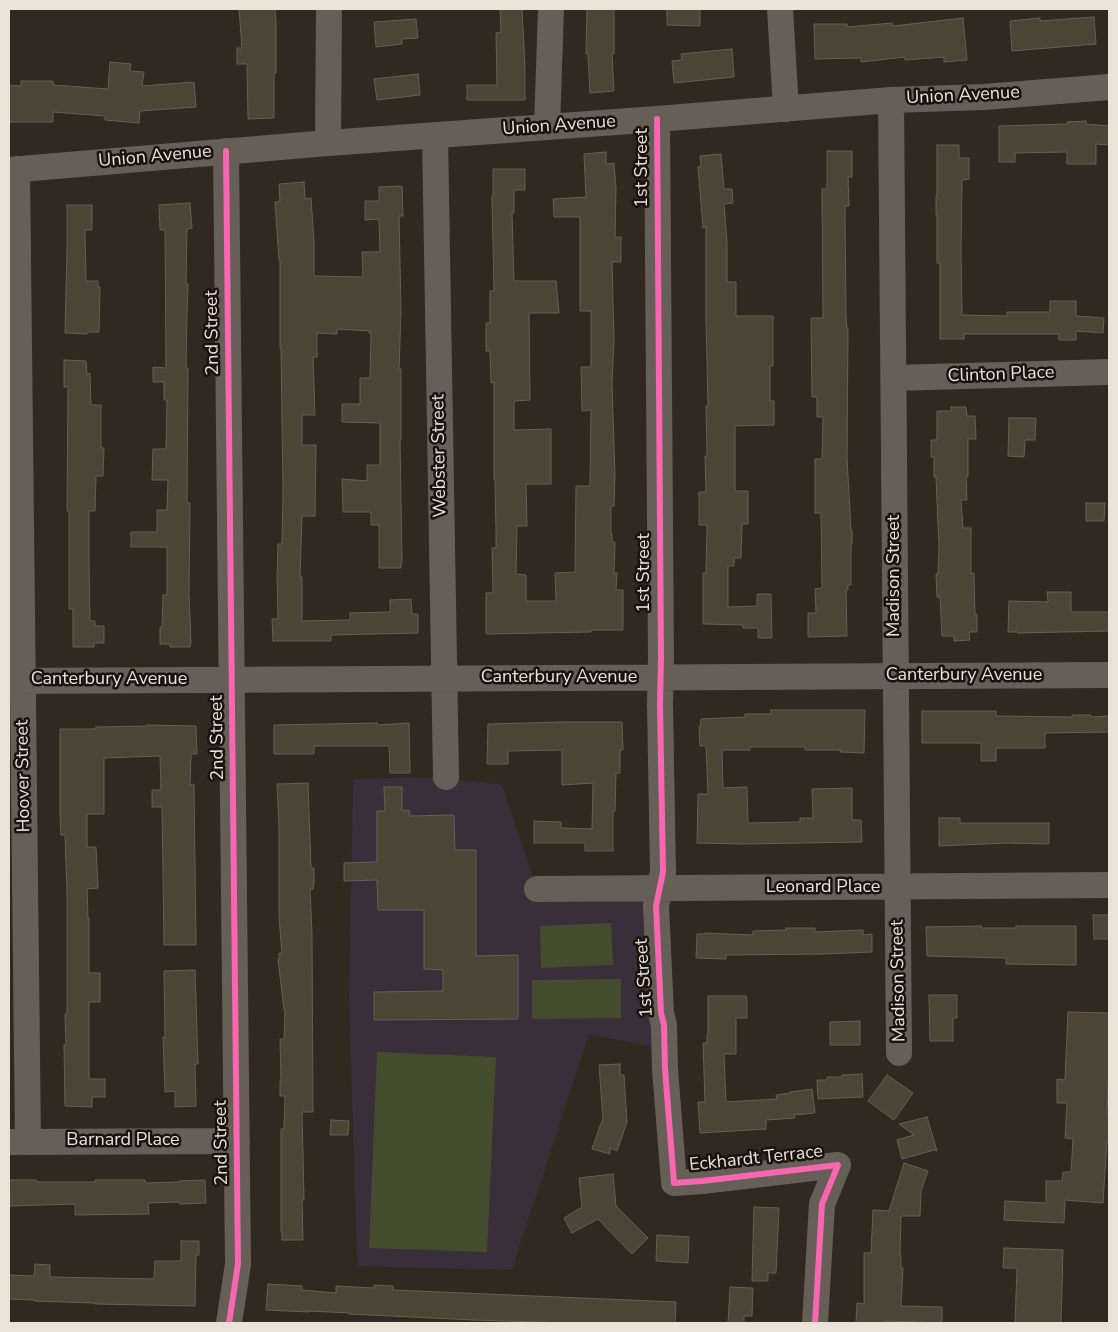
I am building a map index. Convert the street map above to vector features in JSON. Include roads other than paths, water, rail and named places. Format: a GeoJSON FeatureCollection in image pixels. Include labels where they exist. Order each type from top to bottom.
{"type":"FeatureCollection","features":[{"type":"Feature","properties":{"kind":"street"},"geometry":{"type":"LineString","coordinates":[[328,143],[329,9]]}},
{"type":"Feature","properties":{"kind":"street"},"geometry":{"type":"LineString","coordinates":[[547,127],[551,9]]}},
{"type":"Feature","properties":{"kind":"street"},"geometry":{"type":"LineString","coordinates":[[780,9],[786,109]]}},
{"type":"Feature","properties":{"kind":"street","name":"Union Avenue"},"geometry":{"type":"LineString","coordinates":[[13,170],[435,134],[657,119],[892,100],[984,97],[1109,87]]}},
{"type":"Feature","properties":{"kind":"street","name":"Madison Street"},"geometry":{"type":"LineString","coordinates":[[892,100],[899,1053]]}},
{"type":"Feature","properties":{"kind":"street","name":"1st Street"},"geometry":{"type":"LineString","coordinates":[[657,119],[660,705],[663,872],[656,906],[661,1013],[664,1025]]}},
{"type":"Feature","properties":{"kind":"street","name":"Webster Street"},"geometry":{"type":"LineString","coordinates":[[435,134],[446,777]]}},
{"type":"Feature","properties":{"kind":"street","name":"2nd Street"},"geometry":{"type":"LineString","coordinates":[[226,151],[238,1264],[230,1323]]}},
{"type":"Feature","properties":{"kind":"street","name":"Hoover Street"},"geometry":{"type":"LineString","coordinates":[[13,170],[19,1142]]}},
{"type":"Feature","properties":{"kind":"street","name":"Clinton Place"},"geometry":{"type":"LineString","coordinates":[[894,378],[1109,372]]}},
{"type":"Feature","properties":{"kind":"street","name":"Canterbury Avenue"},"geometry":{"type":"LineString","coordinates":[[16,681],[1109,675]]}},
{"type":"Feature","properties":{"kind":"street","name":"Leonard Place"},"geometry":{"type":"LineString","coordinates":[[537,889],[1109,885]]}},
{"type":"Feature","properties":{"kind":"street","name":"Eckhardt Terrace"},"geometry":{"type":"LineString","coordinates":[[664,1025],[665,1069],[674,1183],[838,1165],[822,1204],[815,1323]]}},
{"type":"Feature","properties":{"kind":"street","name":"Barnard Place"},"geometry":{"type":"LineString","coordinates":[[19,1142],[237,1141]]}}]}
